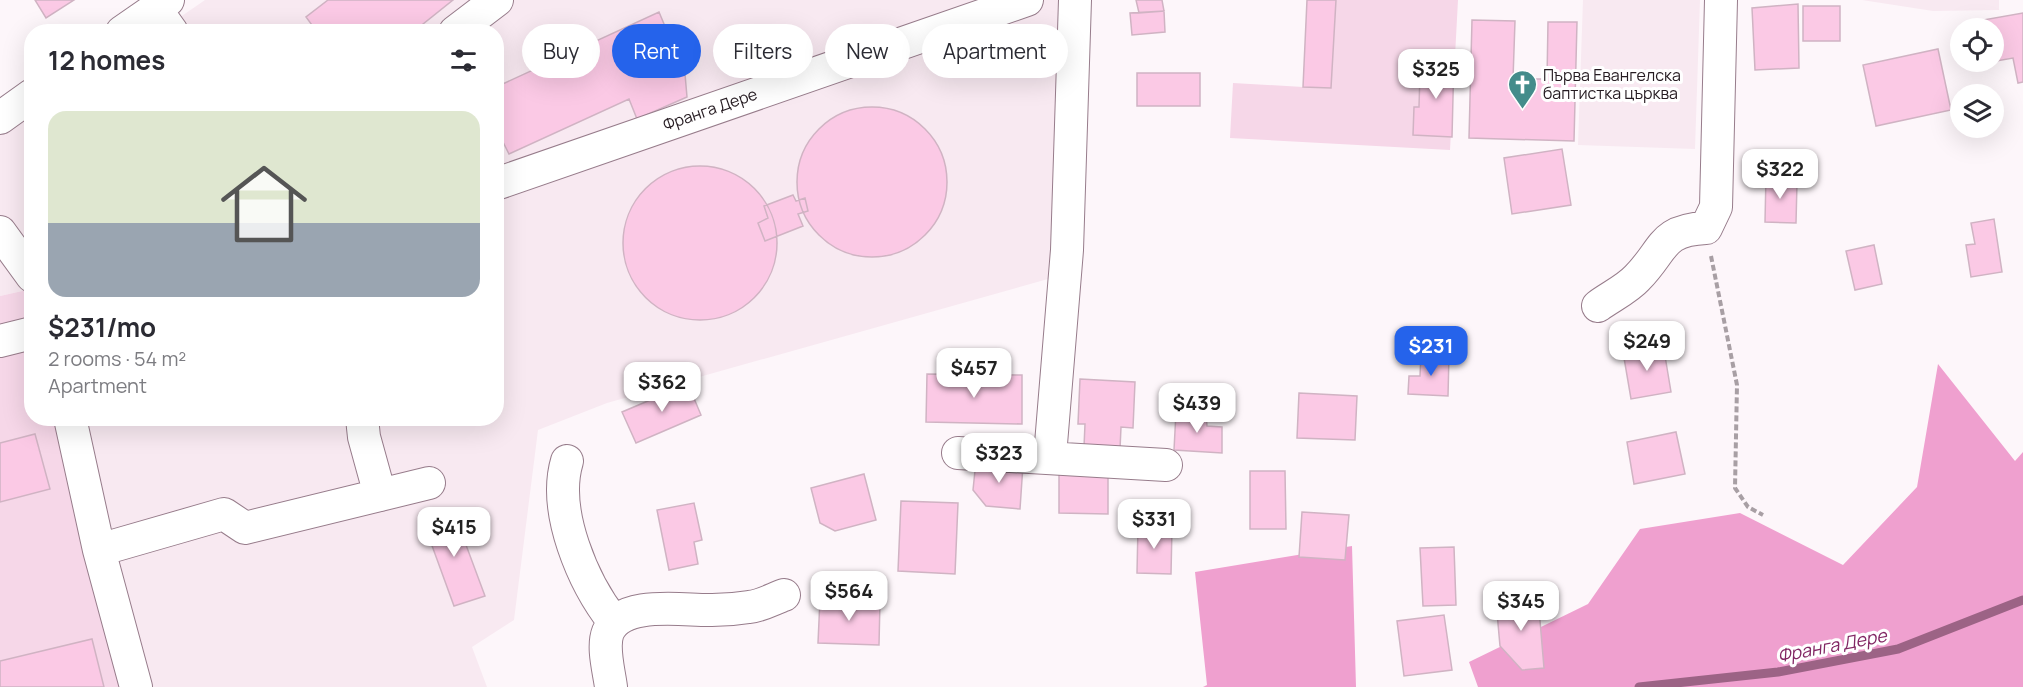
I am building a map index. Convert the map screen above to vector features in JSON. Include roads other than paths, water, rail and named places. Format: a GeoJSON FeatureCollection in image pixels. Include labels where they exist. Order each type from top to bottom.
{"type":"FeatureCollection","features":[{"type":"Feature","properties":{"kind":"street"},"geometry":{"type":"LineString","coordinates":[[466,24],[497,0]]}},
{"type":"Feature","properties":{"kind":"street","name":"Франга Дере"},"geometry":{"type":"LineString","coordinates":[[504,181],[1027,0]]}},
{"type":"Feature","properties":{"kind":"street"},"geometry":{"type":"LineString","coordinates":[[1050,456],[1067,250],[1075,0]]}},
{"type":"Feature","properties":{"kind":"street"},"geometry":{"type":"LineString","coordinates":[[1598,306],[1636,279],[1670,237],[1688,229],[1706,228],[1716,207],[1721,0]]}},
{"type":"Feature","properties":{"kind":"street"},"geometry":{"type":"LineString","coordinates":[[140,24],[165,13]]}},
{"type":"Feature","properties":{"kind":"street"},"geometry":{"type":"LineString","coordinates":[[0,118],[24,101]]}},
{"type":"Feature","properties":{"kind":"street"},"geometry":{"type":"LineString","coordinates":[[0,232],[24,265]]}},
{"type":"Feature","properties":{"kind":"street"},"geometry":{"type":"LineString","coordinates":[[0,341],[24,335]]}},
{"type":"Feature","properties":{"kind":"street"},"geometry":{"type":"LineString","coordinates":[[72,426],[99,550],[136,687]]}},
{"type":"Feature","properties":{"kind":"street"},"geometry":{"type":"LineString","coordinates":[[363,426],[380,495]]}},
{"type":"Feature","properties":{"kind":"street"},"geometry":{"type":"LineString","coordinates":[[958,453],[1050,456],[1166,465]]}},
{"type":"Feature","properties":{"kind":"street"},"geometry":{"type":"LineString","coordinates":[[567,461],[562,477],[564,505],[580,565],[598,602],[614,622]]}},
{"type":"Feature","properties":{"kind":"street"},"geometry":{"type":"LineString","coordinates":[[99,550],[224,514],[245,528],[429,483]]}},
{"type":"Feature","properties":{"kind":"street"},"geometry":{"type":"LineString","coordinates":[[611,687],[606,645],[607,633],[614,622],[639,612],[680,607],[711,610],[752,607],[784,595]]}},
{"type":"Feature","properties":{"kind":"waterway","name":"Франга Дере"},"geometry":{"type":"LineString","coordinates":[[1639,687],[1778,672],[1898,649],[2023,600]]}},
{"type":"Feature","properties":{"kind":"place","name":"Първа Евангелска баптистка църква"},"geometry":{"type":"Point","coordinates":[1522,110]}}]}
